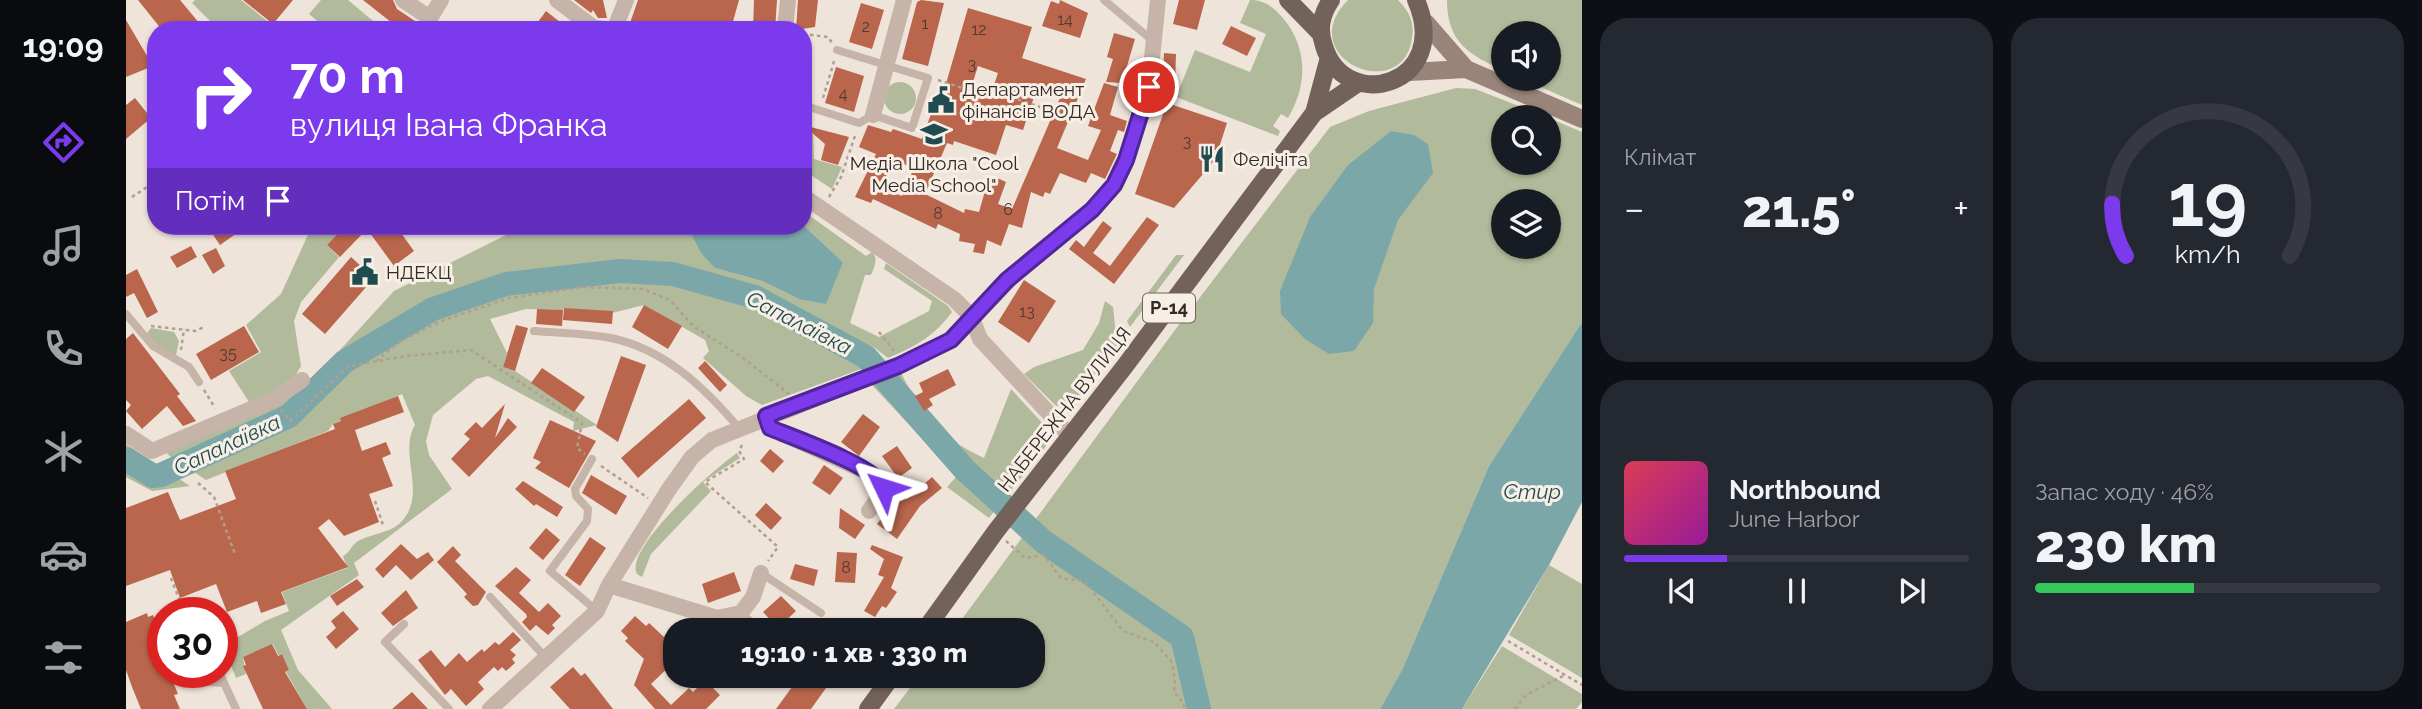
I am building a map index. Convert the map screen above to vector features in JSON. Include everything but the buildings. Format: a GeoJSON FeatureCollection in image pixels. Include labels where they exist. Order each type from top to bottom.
{"type":"FeatureCollection","features":[{"type":"Feature","properties":{"kind":"main road"},"geometry":{"type":"LineString","coordinates":[[1288,0],[1320,33]]}},
{"type":"Feature","properties":{"kind":"main road"},"geometry":{"type":"LineString","coordinates":[[1331,0],[1324,11],[1320,33],[1328,61],[1341,74],[1358,83],[1385,84],[1409,72],[1424,50],[1426,23],[1416,0]]}},
{"type":"Feature","properties":{"kind":"main road","name":"НАБЕРЕЖНА ВУЛИЦЯ"},"geometry":{"type":"LineString","coordinates":[[1314,113],[1328,61]]}},
{"type":"Feature","properties":{"kind":"main road","name":"НАБЕРЕЖНА ВУЛИЦЯ"},"geometry":{"type":"LineString","coordinates":[[934,618],[999,527],[1133,355],[1314,113],[1358,83]]}},
{"type":"Feature","properties":{"kind":"main road"},"geometry":{"type":"LineString","coordinates":[[868,709],[883,688]]}},
{"type":"Feature","properties":{"kind":"street"},"geometry":{"type":"LineString","coordinates":[[403,0],[430,18],[441,0]]}},
{"type":"Feature","properties":{"kind":"street"},"geometry":{"type":"LineString","coordinates":[[557,0],[585,21]]}},
{"type":"Feature","properties":{"kind":"street"},"geometry":{"type":"LineString","coordinates":[[619,21],[626,0]]}},
{"type":"Feature","properties":{"kind":"street"},"geometry":{"type":"LineString","coordinates":[[786,21],[788,0]]}},
{"type":"Feature","properties":{"kind":"street"},"geometry":{"type":"LineString","coordinates":[[866,119],[887,64],[904,0]]}},
{"type":"Feature","properties":{"kind":"street"},"geometry":{"type":"LineString","coordinates":[[489,709],[597,611],[609,585],[691,457],[712,440],[737,427],[869,378],[898,361],[951,340],[971,316],[1028,261],[1092,210],[1114,185],[1126,160],[1149,87],[1158,0]]}},
{"type":"Feature","properties":{"kind":"street"},"geometry":{"type":"LineString","coordinates":[[1426,23],[1466,69],[1582,119]]}},
{"type":"Feature","properties":{"kind":"street"},"geometry":{"type":"LineString","coordinates":[[1409,72],[1466,69]]}},
{"type":"Feature","properties":{"kind":"street"},"geometry":{"type":"LineString","coordinates":[[812,202],[954,299],[971,316],[980,340],[1069,435]]}},
{"type":"Feature","properties":{"kind":"street"},"geometry":{"type":"LineString","coordinates":[[126,433],[152,451],[275,399],[302,380]]}},
{"type":"Feature","properties":{"kind":"street"},"geometry":{"type":"LineString","coordinates":[[766,416],[770,428],[880,478],[884,488],[869,511]]}},
{"type":"Feature","properties":{"kind":"street"},"geometry":{"type":"LineString","coordinates":[[609,585],[716,618],[741,612],[753,597],[761,573]]}},
{"type":"Feature","properties":{"kind":"lane"},"geometry":{"type":"LineString","coordinates":[[1104,0],[1154,42]]}},
{"type":"Feature","properties":{"kind":"lane"},"geometry":{"type":"LineString","coordinates":[[812,107],[912,128],[928,78],[837,50]]}},
{"type":"Feature","properties":{"kind":"lane"},"geometry":{"type":"LineString","coordinates":[[126,314],[159,352],[189,367],[200,384]]}},
{"type":"Feature","properties":{"kind":"lane"},"geometry":{"type":"LineString","coordinates":[[534,331],[609,337],[661,359],[686,373],[737,427]]}},
{"type":"Feature","properties":{"kind":"lane"},"geometry":{"type":"LineString","coordinates":[[592,459],[575,489],[576,496],[588,509],[587,521],[550,572],[597,611]]}},
{"type":"Feature","properties":{"kind":"lane"},"geometry":{"type":"LineString","coordinates":[[761,573],[821,613]]}},
{"type":"Feature","properties":{"kind":"lane"},"geometry":{"type":"LineString","coordinates":[[490,597],[547,659]]}},
{"type":"Feature","properties":{"kind":"lane"},"geometry":{"type":"LineString","coordinates":[[741,612],[747,618]]}},
{"type":"Feature","properties":{"kind":"lane"},"geometry":{"type":"LineString","coordinates":[[404,624],[385,642],[449,709]]}},
{"type":"Feature","properties":{"kind":"lane"},"geometry":{"type":"LineString","coordinates":[[226,688],[236,709]]}},
{"type":"Feature","properties":{"kind":"path"},"geometry":{"type":"LineString","coordinates":[[812,35],[828,37],[837,50],[823,98]]}},
{"type":"Feature","properties":{"kind":"path"},"geometry":{"type":"LineString","coordinates":[[928,78],[974,92],[987,89],[1043,108]]}},
{"type":"Feature","properties":{"kind":"path"},"geometry":{"type":"LineString","coordinates":[[812,201],[827,200],[841,177],[866,119]]}},
{"type":"Feature","properties":{"kind":"path"},"geometry":{"type":"LineString","coordinates":[[132,197],[147,187]]}},
{"type":"Feature","properties":{"kind":"path"},"geometry":{"type":"LineString","coordinates":[[375,362],[401,341],[441,321],[509,298],[582,287],[643,289],[670,300],[693,326],[743,358],[794,398]]}},
{"type":"Feature","properties":{"kind":"path"},"geometry":{"type":"LineString","coordinates":[[137,325],[195,331],[204,327]]}},
{"type":"Feature","properties":{"kind":"path"},"geometry":{"type":"LineString","coordinates":[[179,360],[184,329]]}},
{"type":"Feature","properties":{"kind":"path"},"geometry":{"type":"LineString","coordinates":[[879,332],[898,361]]}},
{"type":"Feature","properties":{"kind":"path"},"geometry":{"type":"LineString","coordinates":[[284,414],[290,421],[349,366],[471,350],[544,399]]}},
{"type":"Feature","properties":{"kind":"path"},"geometry":{"type":"LineString","coordinates":[[200,384],[223,421]]}},
{"type":"Feature","properties":{"kind":"path"},"geometry":{"type":"LineString","coordinates":[[739,451],[744,459],[705,482],[778,547],[761,573]]}},
{"type":"Feature","properties":{"kind":"path"},"geometry":{"type":"LineString","coordinates":[[198,483],[214,497],[235,554]]}},
{"type":"Feature","properties":{"kind":"path"},"geometry":{"type":"LineString","coordinates":[[374,501],[383,525]]}},
{"type":"Feature","properties":{"kind":"path"},"geometry":{"type":"LineString","coordinates":[[999,527],[1025,558],[1044,555],[1061,578],[1084,581],[1123,631],[1154,642],[1171,661],[1175,678],[1174,692],[1184,704],[1184,709]]}},
{"type":"Feature","properties":{"kind":"path"},"geometry":{"type":"LineString","coordinates":[[171,578],[178,597]]}},
{"type":"Feature","properties":{"kind":"path"},"geometry":{"type":"LineString","coordinates":[[1508,641],[1582,685]]}},
{"type":"Feature","properties":{"kind":"path"},"geometry":{"type":"LineString","coordinates":[[1515,709],[1526,695],[1565,675]]}},
{"type":"Feature","properties":{"kind":"green space"},"geometry":{"type":"Polygon","coordinates":[[[195,0],[241,0],[267,21],[210,21],[192,3],[195,0]]]}},
{"type":"Feature","properties":{"kind":"green space"},"geometry":{"type":"Polygon","coordinates":[[[321,0],[348,0],[373,21],[317,21],[309,14],[321,0]]]}},
{"type":"Feature","properties":{"kind":"green space"},"geometry":{"type":"Polygon","coordinates":[[[1250,0],[1264,2],[1278,13],[1291,29],[1301,53],[1302,79],[1299,92],[1288,118],[1281,114],[1273,126],[1280,131],[1278,136],[1176,97],[1195,50],[1250,72],[1266,34],[1240,23],[1250,0]]]}},
{"type":"Feature","properties":{"kind":"green space"},"geometry":{"type":"Polygon","coordinates":[[[1348,0],[1398,0],[1408,13],[1413,27],[1412,38],[1404,58],[1390,69],[1373,71],[1355,66],[1341,55],[1333,40],[1334,21],[1348,0]]]}},
{"type":"Feature","properties":{"kind":"green space"},"geometry":{"type":"Polygon","coordinates":[[[1447,0],[1582,0],[1582,105],[1550,91],[1561,91],[1561,21],[1491,21],[1491,64],[1462,45],[1451,27],[1447,0]]]}},
{"type":"Feature","properties":{"kind":"green space"},"geometry":{"type":"Polygon","coordinates":[[[900,82],[911,87],[916,98],[911,109],[900,114],[889,109],[884,98],[889,87],[900,82]]]}},
{"type":"Feature","properties":{"kind":"green space"},"geometry":{"type":"Polygon","coordinates":[[[1456,88],[1475,89],[1516,105],[1491,105],[1491,175],[1561,175],[1561,123],[1582,132],[1582,322],[1489,466],[1402,670],[1380,709],[894,709],[910,688],[1045,688],[1045,618],[963,618],[1175,330],[1330,127],[1369,111],[1456,88]]]}},
{"type":"Feature","properties":{"kind":"green space"},"geometry":{"type":"Polygon","coordinates":[[[812,133],[814,159],[842,167],[832,189],[812,176],[812,133]]]}},
{"type":"Feature","properties":{"kind":"green space"},"geometry":{"type":"Polygon","coordinates":[[[812,217],[866,256],[872,252],[876,260],[871,275],[865,275],[850,323],[879,337],[929,311],[932,301],[884,269],[886,263],[948,306],[952,312],[925,339],[888,358],[875,348],[834,329],[826,345],[864,368],[762,405],[746,396],[703,358],[709,351],[705,340],[644,305],[612,313],[564,308],[526,309],[490,319],[507,353],[503,367],[515,371],[597,425],[573,431],[574,422],[488,376],[476,379],[433,415],[426,441],[429,455],[452,489],[354,563],[359,575],[281,630],[298,670],[332,709],[307,709],[286,672],[289,670],[282,654],[278,655],[273,644],[243,657],[246,674],[238,677],[238,637],[289,611],[282,592],[347,568],[343,556],[356,543],[395,527],[408,513],[413,488],[409,449],[415,425],[402,394],[333,424],[328,431],[206,480],[167,454],[172,447],[306,387],[394,291],[506,235],[692,235],[715,268],[762,281],[799,299],[843,262],[812,233],[812,217]]]}},
{"type":"Feature","properties":{"kind":"green space"},"geometry":{"type":"Polygon","coordinates":[[[308,235],[336,235],[327,245],[339,257],[301,302],[294,321],[301,366],[291,383],[251,405],[229,371],[261,352],[246,325],[281,294],[308,235]]]}},
{"type":"Feature","properties":{"kind":"green space"},"geometry":{"type":"Polygon","coordinates":[[[1176,255],[1184,255],[1130,327],[1127,321],[1176,255]]]}},
{"type":"Feature","properties":{"kind":"green space"},"geometry":{"type":"Polygon","coordinates":[[[1105,301],[1113,307],[1117,346],[1071,406],[1056,406],[1024,374],[1034,367],[1083,350],[1099,323],[1105,301]]]}},
{"type":"Feature","properties":{"kind":"green space"},"geometry":{"type":"Polygon","coordinates":[[[151,328],[174,332],[179,341],[176,355],[160,349],[147,333],[151,328]]]}},
{"type":"Feature","properties":{"kind":"green space"},"geometry":{"type":"Polygon","coordinates":[[[901,373],[925,414],[934,424],[954,441],[984,458],[1011,389],[1046,427],[1046,446],[989,518],[947,487],[957,476],[871,384],[901,373]]]}},
{"type":"Feature","properties":{"kind":"green space"},"geometry":{"type":"Polygon","coordinates":[[[126,444],[190,486],[152,491],[126,477],[126,444]]]}},
{"type":"Feature","properties":{"kind":"green space"},"geometry":{"type":"Polygon","coordinates":[[[737,453],[740,458],[703,482],[711,491],[651,554],[642,577],[637,574],[636,562],[657,528],[692,491],[737,453]]]}},
{"type":"Feature","properties":{"kind":"green space"},"geometry":{"type":"Polygon","coordinates":[[[1549,565],[1582,584],[1582,678],[1509,635],[1549,565]]]}},
{"type":"Feature","properties":{"kind":"green space"},"geometry":{"type":"Polygon","coordinates":[[[1502,646],[1582,694],[1582,702],[1576,709],[1462,709],[1502,646]]]}},
{"type":"Feature","properties":{"kind":"water"},"geometry":{"type":"Polygon","coordinates":[[[1391,131],[1414,135],[1428,144],[1433,173],[1398,220],[1374,289],[1373,323],[1354,351],[1329,354],[1305,339],[1281,314],[1280,291],[1310,217],[1348,165],[1391,131]]]}},
{"type":"Feature","properties":{"kind":"water"},"geometry":{"type":"Polygon","coordinates":[[[812,233],[843,262],[826,304],[799,299],[762,281],[715,268],[701,253],[692,235],[812,233]]]}},
{"type":"Feature","properties":{"kind":"water","name":"Стир"},"geometry":{"type":"Polygon","coordinates":[[[1582,322],[1582,502],[1549,565],[1462,709],[1380,709],[1402,670],[1489,466],[1582,322]]]}},
{"type":"Feature","properties":{"kind":"waterway","name":"Сапалаївка"},"geometry":{"type":"LineString","coordinates":[[126,459],[153,476],[161,475],[289,416],[344,362],[433,309],[506,284],[620,271],[673,274],[755,297],[866,357],[965,470],[1044,542],[1182,637],[1199,709]]}},
{"type":"Feature","properties":{"kind":"place","name":"Департамент фінансів ВОДА"},"geometry":{"type":"Point","coordinates":[941,100]}},
{"type":"Feature","properties":{"kind":"place","name":"Медіа Школа \"Cool Media School\""},"geometry":{"type":"Point","coordinates":[934,134]}},
{"type":"Feature","properties":{"kind":"place","name":"Фелічіта"},"geometry":{"type":"Point","coordinates":[1212,159]}},
{"type":"Feature","properties":{"kind":"place","name":"НДЕКЦ"},"geometry":{"type":"Point","coordinates":[365,272]}},
{"type":"Feature","properties":{"kind":"route"},"geometry":{"type":"LineString","coordinates":[[884,488],[880,478],[858,466],[770,428],[766,416],[869,378],[951,340],[1007,280],[1092,210],[1114,185],[1126,160],[1149,87]]}}]}
